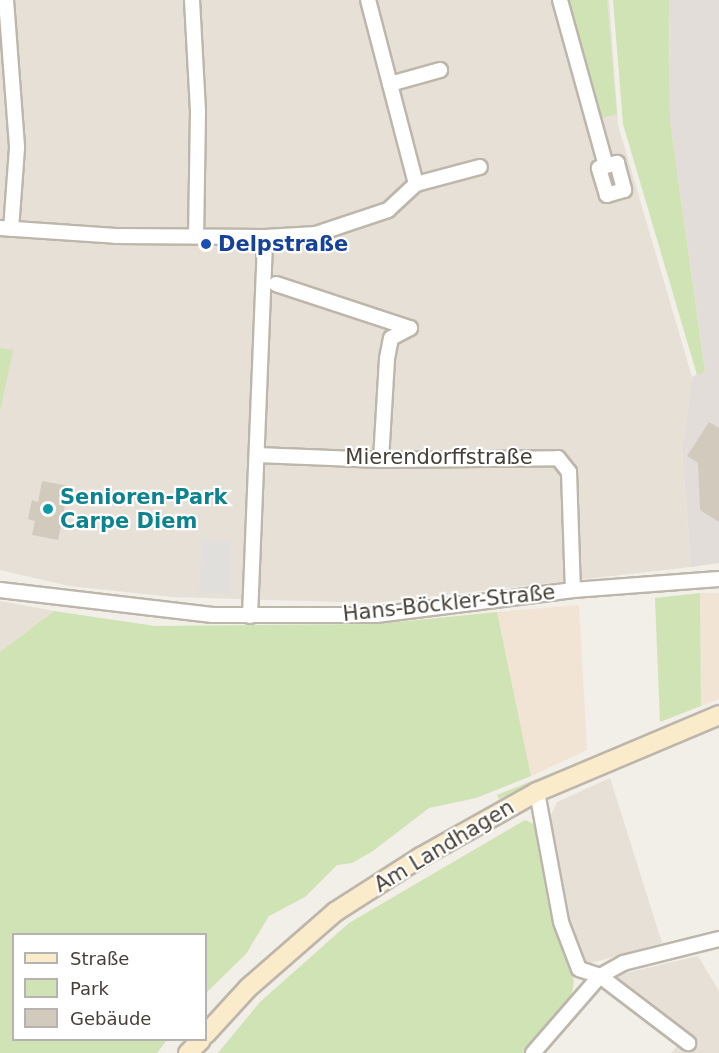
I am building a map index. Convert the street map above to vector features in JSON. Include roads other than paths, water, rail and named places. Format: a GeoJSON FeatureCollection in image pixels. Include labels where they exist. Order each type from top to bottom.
{"type":"FeatureCollection","features":[{"type":"Feature","properties":{"kind":"street"},"geometry":{"type":"LineString","coordinates":[[6,0],[17,148],[5,228],[196,236],[265,237],[316,234],[388,210],[416,184],[480,167]]}},
{"type":"Feature","properties":{"kind":"street"},"geometry":{"type":"LineString","coordinates":[[192,0],[198,112],[196,236]]}},
{"type":"Feature","properties":{"kind":"street"},"geometry":{"type":"LineString","coordinates":[[368,0],[416,184]]}},
{"type":"Feature","properties":{"kind":"street"},"geometry":{"type":"LineString","coordinates":[[560,0],[606,166]]}},
{"type":"Feature","properties":{"kind":"street"},"geometry":{"type":"LineString","coordinates":[[390,84],[440,70]]}},
{"type":"Feature","properties":{"kind":"street"},"geometry":{"type":"LineString","coordinates":[[250,616],[265,237]]}},
{"type":"Feature","properties":{"kind":"street"},"geometry":{"type":"LineString","coordinates":[[276,284],[410,328],[392,338],[387,359],[381,460]]}},
{"type":"Feature","properties":{"kind":"street","name":"Mierendorffstraße"},"geometry":{"type":"LineString","coordinates":[[257,454],[381,460],[558,458],[569,472],[573,590]]}},
{"type":"Feature","properties":{"kind":"street","name":"Hans-Böckler-Straße"},"geometry":{"type":"LineString","coordinates":[[0,590],[135,609],[250,616],[376,615],[573,590],[719,579]]}},
{"type":"Feature","properties":{"kind":"street","name":"Am Landhagen"},"geometry":{"type":"LineString","coordinates":[[207,1033],[248,988],[335,912],[537,792],[719,715]]}},
{"type":"Feature","properties":{"kind":"street"},"geometry":{"type":"LineString","coordinates":[[537,792],[561,922],[579,969],[600,976],[688,1043]]}},
{"type":"Feature","properties":{"kind":"street"},"geometry":{"type":"LineString","coordinates":[[533,1053],[600,976],[623,963],[719,939]]}},
{"type":"Feature","properties":{"kind":"street"},"geometry":{"type":"LineString","coordinates":[[188,1053],[200,1041]]}},
{"type":"Feature","properties":{"kind":"place","name":"Delpstraße"},"geometry":{"type":"Point","coordinates":[206,244]}},
{"type":"Feature","properties":{"kind":"place","name":"Senioren-Park Carpe Diem"},"geometry":{"type":"Point","coordinates":[48,509]}}]}
